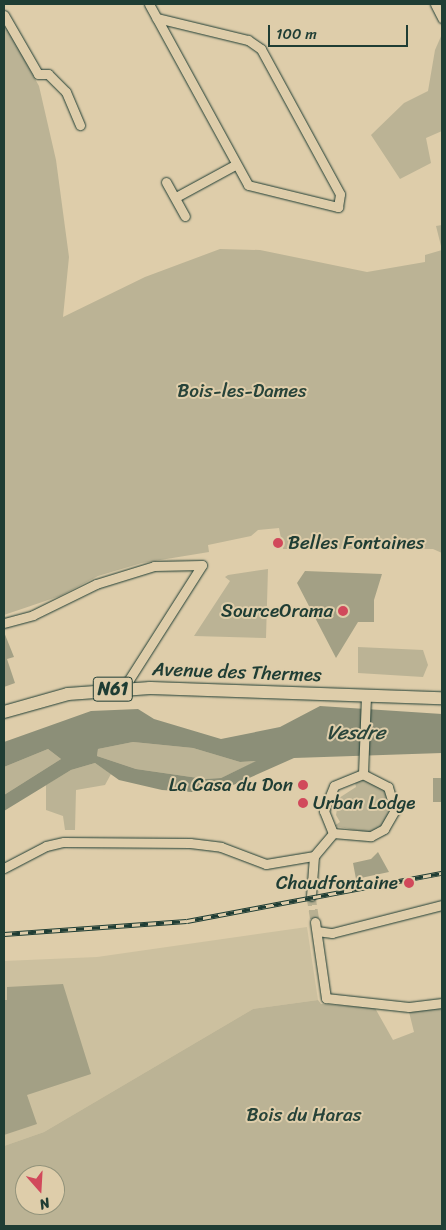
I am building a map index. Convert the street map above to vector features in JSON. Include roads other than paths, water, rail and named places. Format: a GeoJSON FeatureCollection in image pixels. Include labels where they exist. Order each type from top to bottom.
{"type":"FeatureCollection","features":[{"type":"Feature","properties":{"kind":"main road","name":"Avenue des Thermes"},"geometry":{"type":"LineString","coordinates":[[4,712],[68,694],[123,689],[442,698]]}},
{"type":"Feature","properties":{"kind":"street"},"geometry":{"type":"LineString","coordinates":[[149,4],[235,165],[248,185],[260,191],[327,207],[340,205],[340,194],[257,44],[157,18]]}},
{"type":"Feature","properties":{"kind":"street"},"geometry":{"type":"LineString","coordinates":[[435,4],[442,18]]}},
{"type":"Feature","properties":{"kind":"street"},"geometry":{"type":"LineString","coordinates":[[4,15],[38,74],[48,74],[66,92],[80,125]]}},
{"type":"Feature","properties":{"kind":"street"},"geometry":{"type":"LineString","coordinates":[[176,197],[235,165]]}},
{"type":"Feature","properties":{"kind":"street"},"geometry":{"type":"LineString","coordinates":[[166,182],[185,216]]}},
{"type":"Feature","properties":{"kind":"street"},"geometry":{"type":"LineString","coordinates":[[4,623],[33,615],[96,584],[154,566],[202,565],[123,689]]}},
{"type":"Feature","properties":{"kind":"street"},"geometry":{"type":"LineString","coordinates":[[364,774],[366,695]]}},
{"type":"Feature","properties":{"kind":"street"},"geometry":{"type":"LineString","coordinates":[[364,774],[388,788],[394,798],[393,818],[384,830],[371,836],[333,833],[324,811],[328,794],[341,780],[364,774]]}},
{"type":"Feature","properties":{"kind":"street"},"geometry":{"type":"LineString","coordinates":[[311,896],[314,856],[333,833]]}},
{"type":"Feature","properties":{"kind":"street"},"geometry":{"type":"LineString","coordinates":[[4,868],[46,846],[64,842],[190,843],[221,847],[266,864],[314,856]]}},
{"type":"Feature","properties":{"kind":"street"},"geometry":{"type":"LineString","coordinates":[[442,905],[332,933],[316,927],[326,998],[408,1007],[442,1003]]}},
{"type":"Feature","properties":{"kind":"water","name":"Vesdre"},"geometry":{"type":"Polygon","coordinates":[[[320,706],[442,714],[442,753],[294,758],[231,786],[192,792],[162,790],[119,780],[95,763],[71,770],[4,811],[4,795],[61,759],[48,749],[4,767],[4,742],[91,711],[138,709],[154,719],[221,739],[280,727],[320,706]],[[133,742],[98,749],[97,756],[136,769],[205,779],[221,778],[256,761],[240,762],[193,748],[133,742]]]}},
{"type":"Feature","properties":{"kind":"tunnel"},"geometry":{"type":"LineString","coordinates":[[311,896],[315,922]]}},
{"type":"Feature","properties":{"kind":"railway"},"geometry":{"type":"LineString","coordinates":[[4,934],[187,921],[442,873]]}},
{"type":"Feature","properties":{"kind":"place","name":"Belles Fontaines"},"geometry":{"type":"Point","coordinates":[278,543]}},
{"type":"Feature","properties":{"kind":"place","name":"SourceOrama"},"geometry":{"type":"Point","coordinates":[343,611]}},
{"type":"Feature","properties":{"kind":"place","name":"La Casa du Don"},"geometry":{"type":"Point","coordinates":[303,785]}},
{"type":"Feature","properties":{"kind":"place","name":"Urban Lodge"},"geometry":{"type":"Point","coordinates":[303,803]}},
{"type":"Feature","properties":{"kind":"place","name":"Chaudfontaine"},"geometry":{"type":"Point","coordinates":[409,883]}},
{"type":"Feature","properties":{"kind":"park label","name":"Bois-les-Dames"},"geometry":{"type":"Point","coordinates":[242,391]}},
{"type":"Feature","properties":{"kind":"park label","name":"Bois du Haras"},"geometry":{"type":"Point","coordinates":[304,1115]}}]}
